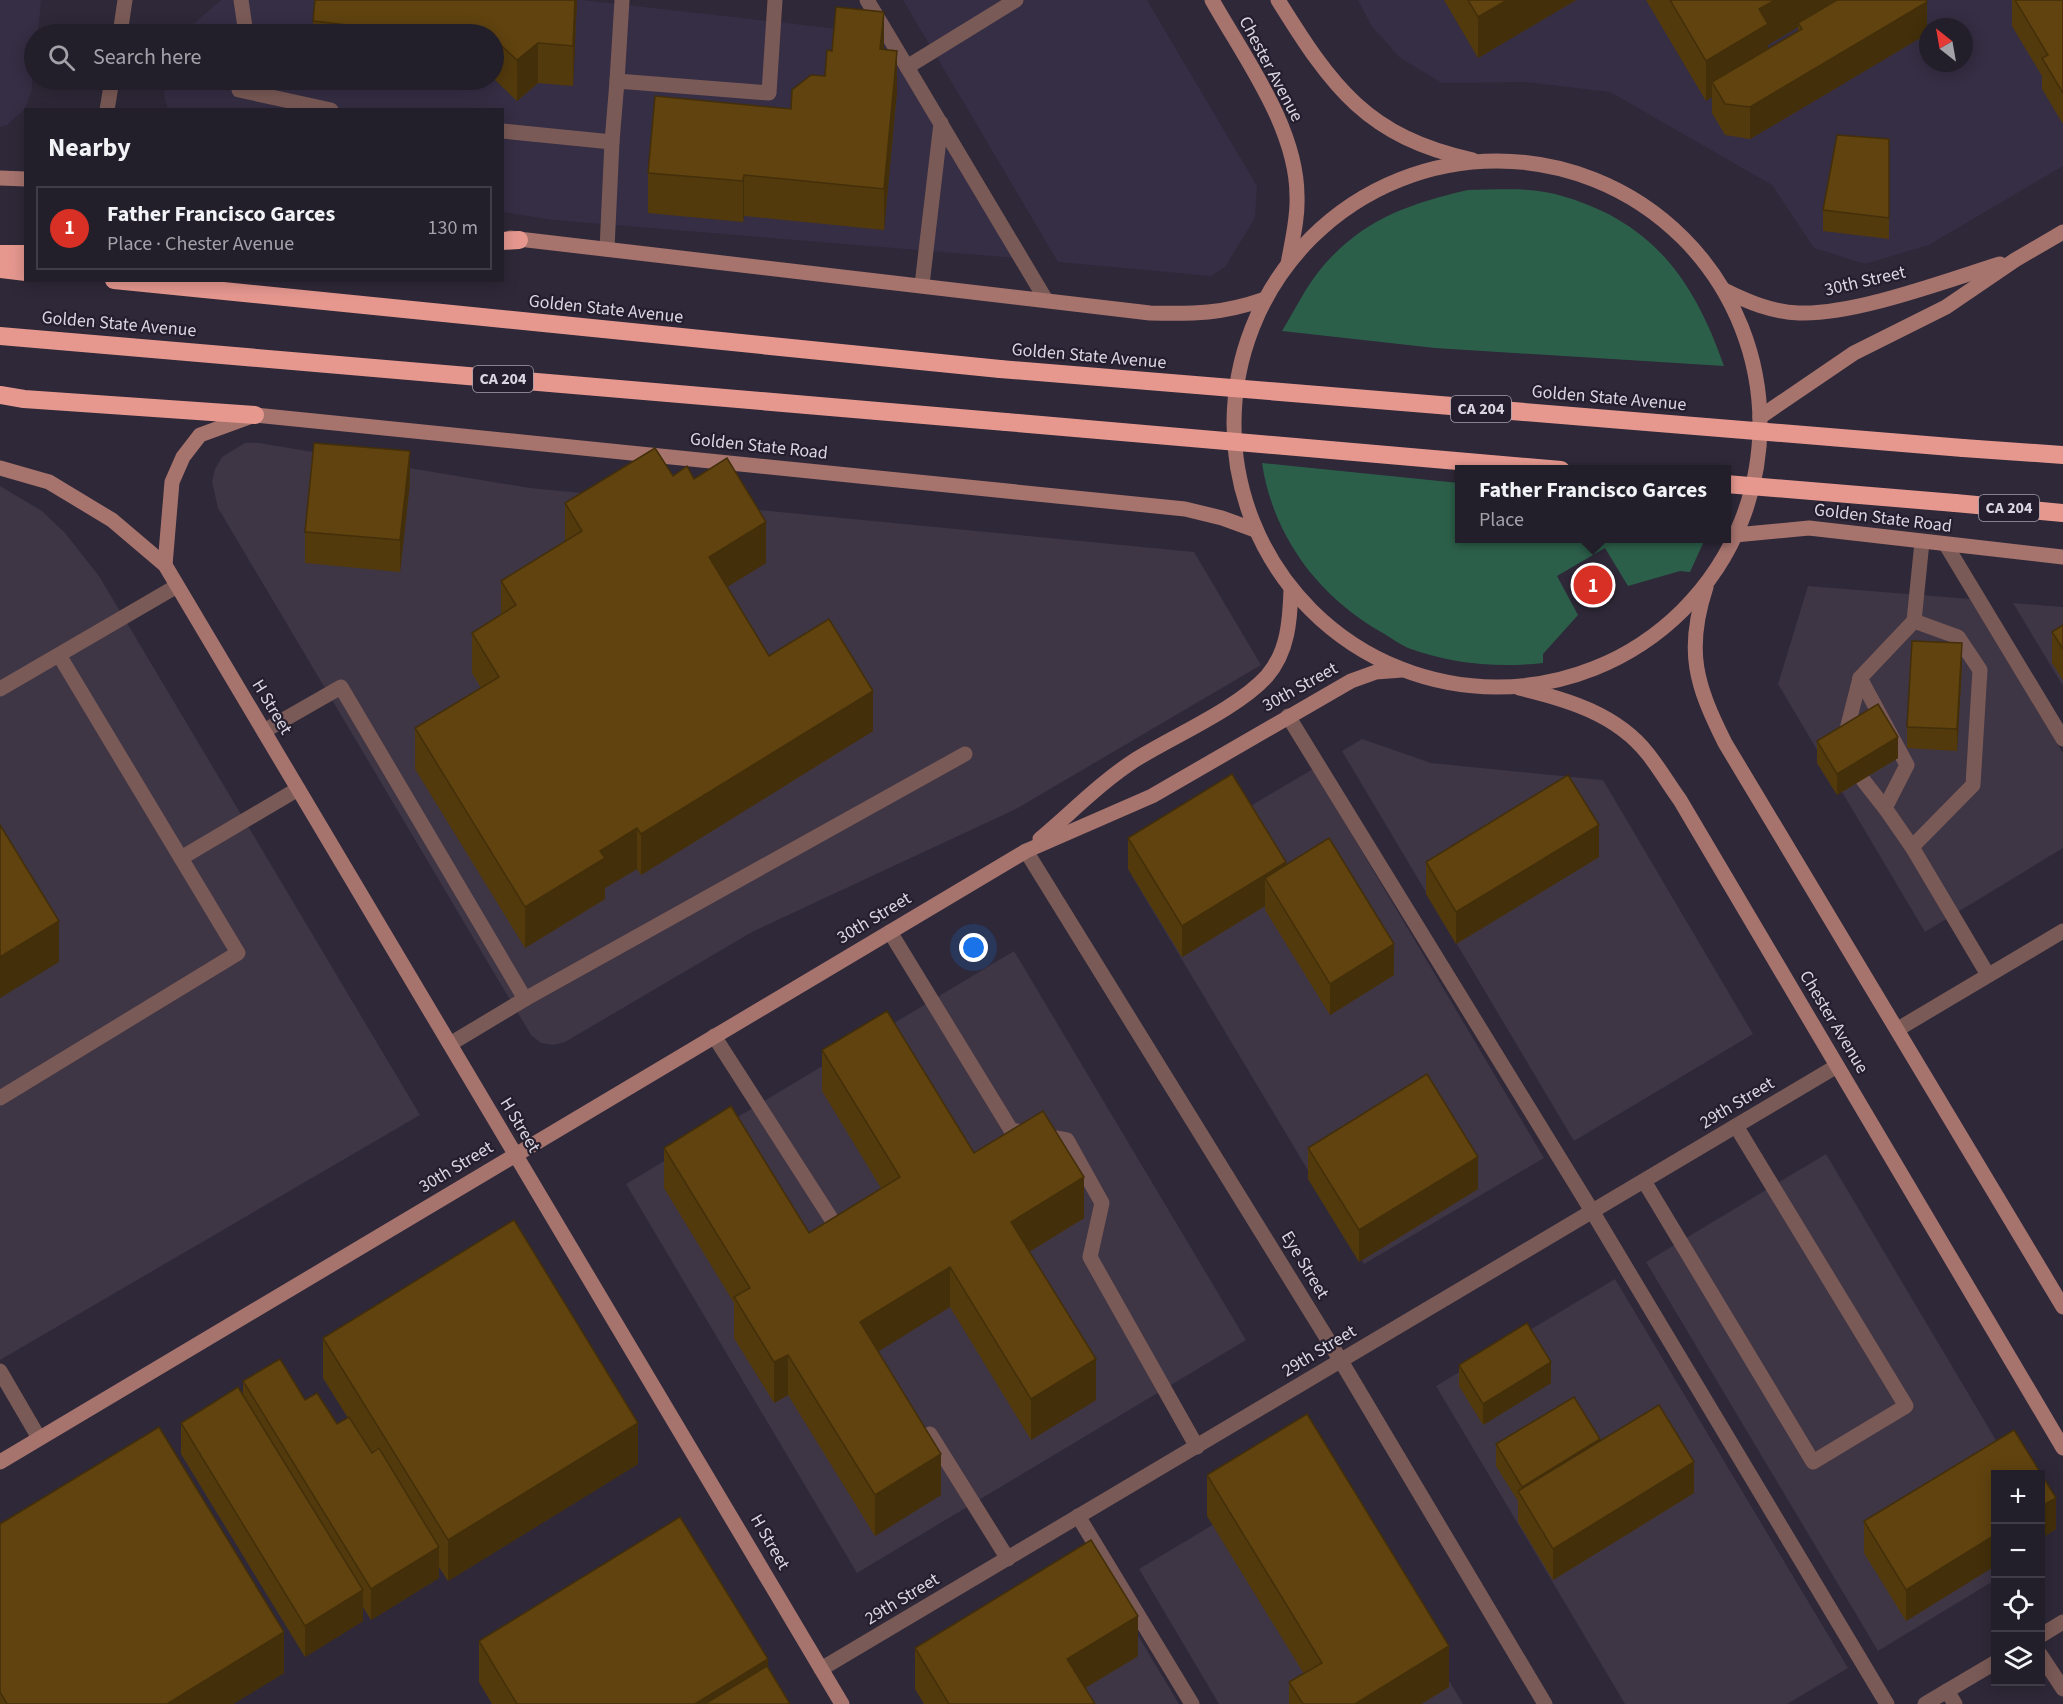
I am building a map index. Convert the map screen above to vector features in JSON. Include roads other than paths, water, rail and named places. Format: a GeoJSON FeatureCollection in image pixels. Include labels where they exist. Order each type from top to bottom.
{"type":"FeatureCollection","features":[{"type":"Feature","properties":{"kind":"highway"},"geometry":{"type":"LineString","coordinates":[[0,254],[24,254]]}},
{"type":"Feature","properties":{"kind":"highway"},"geometry":{"type":"LineString","coordinates":[[0,269],[24,272]]}},
{"type":"Feature","properties":{"kind":"highway","name":"Golden State Avenue"},"geometry":{"type":"LineString","coordinates":[[134,282],[1000,369],[2063,455]]}},
{"type":"Feature","properties":{"kind":"highway","name":"Golden State Avenue"},"geometry":{"type":"LineString","coordinates":[[0,336],[1502,465]]}},
{"type":"Feature","properties":{"kind":"highway"},"geometry":{"type":"LineString","coordinates":[[0,395],[24,399],[255,415]]}},
{"type":"Feature","properties":{"kind":"highway","name":"CA 204"},"geometry":{"type":"LineString","coordinates":[[1731,484],[2063,513]]}},
{"type":"Feature","properties":{"kind":"main road","name":"Chester Avenue"},"geometry":{"type":"LineString","coordinates":[[1212,0],[1277,115],[1292,156],[1298,193],[1297,219],[1287,265]]}},
{"type":"Feature","properties":{"kind":"main road"},"geometry":{"type":"LineString","coordinates":[[1278,0],[1304,42],[1338,88],[1369,116],[1411,141],[1446,154],[1482,162],[1537,164],[1569,171],[1611,186],[1655,213],[1694,248],[1724,290],[1744,330],[1755,373],[1760,417],[1758,458],[1749,497],[1731,542]]}},
{"type":"Feature","properties":{"kind":"main road"},"geometry":{"type":"LineString","coordinates":[[1482,162],[1426,171],[1373,192],[1326,224],[1287,265],[1265,299],[1246,343],[1236,390],[1234,437],[1240,484],[1256,530],[1271,561],[1292,590],[1316,615],[1343,638],[1372,656],[1405,670],[1439,680],[1474,686],[1510,686],[1568,676],[1601,665],[1642,643],[1679,614],[1709,578],[1730,543]]}},
{"type":"Feature","properties":{"kind":"main road"},"geometry":{"type":"LineString","coordinates":[[0,178],[24,179]]}},
{"type":"Feature","properties":{"kind":"main road","name":"30th Street"},"geometry":{"type":"LineString","coordinates":[[1760,417],[1854,353],[1946,307],[2014,260],[2063,232]]}},
{"type":"Feature","properties":{"kind":"main road"},"geometry":{"type":"LineString","coordinates":[[508,239],[1150,313],[1202,314],[1233,310],[1265,299]]}},
{"type":"Feature","properties":{"kind":"main road","name":"30th Street"},"geometry":{"type":"LineString","coordinates":[[1724,290],[1774,310],[1800,314],[1840,309],[1886,298],[2014,260]]}},
{"type":"Feature","properties":{"kind":"main road"},"geometry":{"type":"LineString","coordinates":[[165,565],[172,482],[183,457],[200,435],[255,415]]}},
{"type":"Feature","properties":{"kind":"main road","name":"Golden State Road"},"geometry":{"type":"LineString","coordinates":[[255,415],[1185,509],[1222,518],[1256,530]]}},
{"type":"Feature","properties":{"kind":"main road"},"geometry":{"type":"LineString","coordinates":[[0,468],[49,482],[112,520],[165,565]]}},
{"type":"Feature","properties":{"kind":"main road","name":"Golden State Road"},"geometry":{"type":"LineString","coordinates":[[1735,535],[1809,528],[2063,557]]}},
{"type":"Feature","properties":{"kind":"main road","name":"H Street"},"geometry":{"type":"LineString","coordinates":[[165,565],[842,1704]]}},
{"type":"Feature","properties":{"kind":"main road"},"geometry":{"type":"LineString","coordinates":[[1709,578],[1697,616],[1694,645],[1700,687],[1706,705],[1725,743],[2063,1307]]}},
{"type":"Feature","properties":{"kind":"main road","name":"30th Street"},"geometry":{"type":"LineString","coordinates":[[1026,851],[1133,762],[1238,699],[1266,676],[1280,655],[1290,626],[1292,590]]}},
{"type":"Feature","properties":{"kind":"main road","name":"30th Street"},"geometry":{"type":"LineString","coordinates":[[0,1462],[1026,851],[1152,796],[1350,681],[1376,672],[1405,670]]}},
{"type":"Feature","properties":{"kind":"main road","name":"Chester Avenue"},"geometry":{"type":"LineString","coordinates":[[1510,686],[1566,699],[1609,721],[1647,752],[1680,800],[2063,1448]]}},
{"type":"Feature","properties":{"kind":"street"},"geometry":{"type":"LineString","coordinates":[[242,0],[245,24]]}},
{"type":"Feature","properties":{"kind":"street"},"geometry":{"type":"LineString","coordinates":[[607,249],[622,0]]}},
{"type":"Feature","properties":{"kind":"street"},"geometry":{"type":"LineString","coordinates":[[617,81],[769,93],[775,0]]}},
{"type":"Feature","properties":{"kind":"street"},"geometry":{"type":"LineString","coordinates":[[867,0],[1046,300]]}},
{"type":"Feature","properties":{"kind":"street"},"geometry":{"type":"LineString","coordinates":[[907,67],[1016,0]]}},
{"type":"Feature","properties":{"kind":"street"},"geometry":{"type":"LineString","coordinates":[[123,24],[129,2]]}},
{"type":"Feature","properties":{"kind":"street"},"geometry":{"type":"LineString","coordinates":[[107,108],[110,90]]}},
{"type":"Feature","properties":{"kind":"street"},"geometry":{"type":"LineString","coordinates":[[238,90],[322,108]]}},
{"type":"Feature","properties":{"kind":"street"},"geometry":{"type":"LineString","coordinates":[[922,285],[941,123]]}},
{"type":"Feature","properties":{"kind":"street"},"geometry":{"type":"LineString","coordinates":[[504,131],[612,141]]}},
{"type":"Feature","properties":{"kind":"street"},"geometry":{"type":"LineString","coordinates":[[1842,747],[1860,678],[1914,621],[1922,542]]}},
{"type":"Feature","properties":{"kind":"street"},"geometry":{"type":"LineString","coordinates":[[1946,545],[2063,739]]}},
{"type":"Feature","properties":{"kind":"street"},"geometry":{"type":"LineString","coordinates":[[0,689],[177,586]]}},
{"type":"Feature","properties":{"kind":"street"},"geometry":{"type":"LineString","coordinates":[[1912,847],[1974,785],[1980,669],[1958,637],[1914,621]]}},
{"type":"Feature","properties":{"kind":"street"},"geometry":{"type":"LineString","coordinates":[[0,1098],[238,953],[58,655]]}},
{"type":"Feature","properties":{"kind":"street"},"geometry":{"type":"LineString","coordinates":[[1860,678],[1907,765],[1885,808]]}},
{"type":"Feature","properties":{"kind":"street"},"geometry":{"type":"LineString","coordinates":[[264,731],[341,687],[525,999]]}},
{"type":"Feature","properties":{"kind":"street"},"geometry":{"type":"LineString","coordinates":[[1288,716],[1592,1211],[1887,1704]]}},
{"type":"Feature","properties":{"kind":"street"},"geometry":{"type":"LineString","coordinates":[[450,1044],[525,999],[965,754]]}},
{"type":"Feature","properties":{"kind":"street"},"geometry":{"type":"LineString","coordinates":[[1863,780],[1912,847],[1988,975]]}},
{"type":"Feature","properties":{"kind":"street"},"geometry":{"type":"LineString","coordinates":[[181,858],[298,789]]}},
{"type":"Feature","properties":{"kind":"street","name":"Eye Street"},"geometry":{"type":"LineString","coordinates":[[1026,851],[1341,1361],[1545,1704]]}},
{"type":"Feature","properties":{"kind":"street"},"geometry":{"type":"LineString","coordinates":[[1898,1029],[2063,931]]}},
{"type":"Feature","properties":{"kind":"street"},"geometry":{"type":"LineString","coordinates":[[890,932],[1011,1130],[1068,1140],[1101,1203],[1090,1257],[1197,1447]]}},
{"type":"Feature","properties":{"kind":"street"},"geometry":{"type":"LineString","coordinates":[[714,1036],[831,1220]]}},
{"type":"Feature","properties":{"kind":"street","name":"29th Street"},"geometry":{"type":"LineString","coordinates":[[822,1669],[1837,1066]]}},
{"type":"Feature","properties":{"kind":"street"},"geometry":{"type":"LineString","coordinates":[[1644,1181],[1813,1462],[1897,1412],[1906,1406],[1736,1126]]}},
{"type":"Feature","properties":{"kind":"street"},"geometry":{"type":"LineString","coordinates":[[0,1371],[39,1438]]}},
{"type":"Feature","properties":{"kind":"street"},"geometry":{"type":"LineString","coordinates":[[930,1434],[1008,1559]]}},
{"type":"Feature","properties":{"kind":"street"},"geometry":{"type":"LineString","coordinates":[[1078,1516],[1192,1704]]}},
{"type":"Feature","properties":{"kind":"street"},"geometry":{"type":"LineString","coordinates":[[2045,1633],[2063,1622]]}},
{"type":"Feature","properties":{"kind":"street"},"geometry":{"type":"LineString","coordinates":[[2045,1662],[2063,1689]]}},
{"type":"Feature","properties":{"kind":"street"},"geometry":{"type":"LineString","coordinates":[[1925,1704],[1951,1697],[1991,1665]]}},
{"type":"Feature","properties":{"kind":"place","name":"Father Francisco Garces"},"geometry":{"type":"Point","coordinates":[1593,585]}}]}
